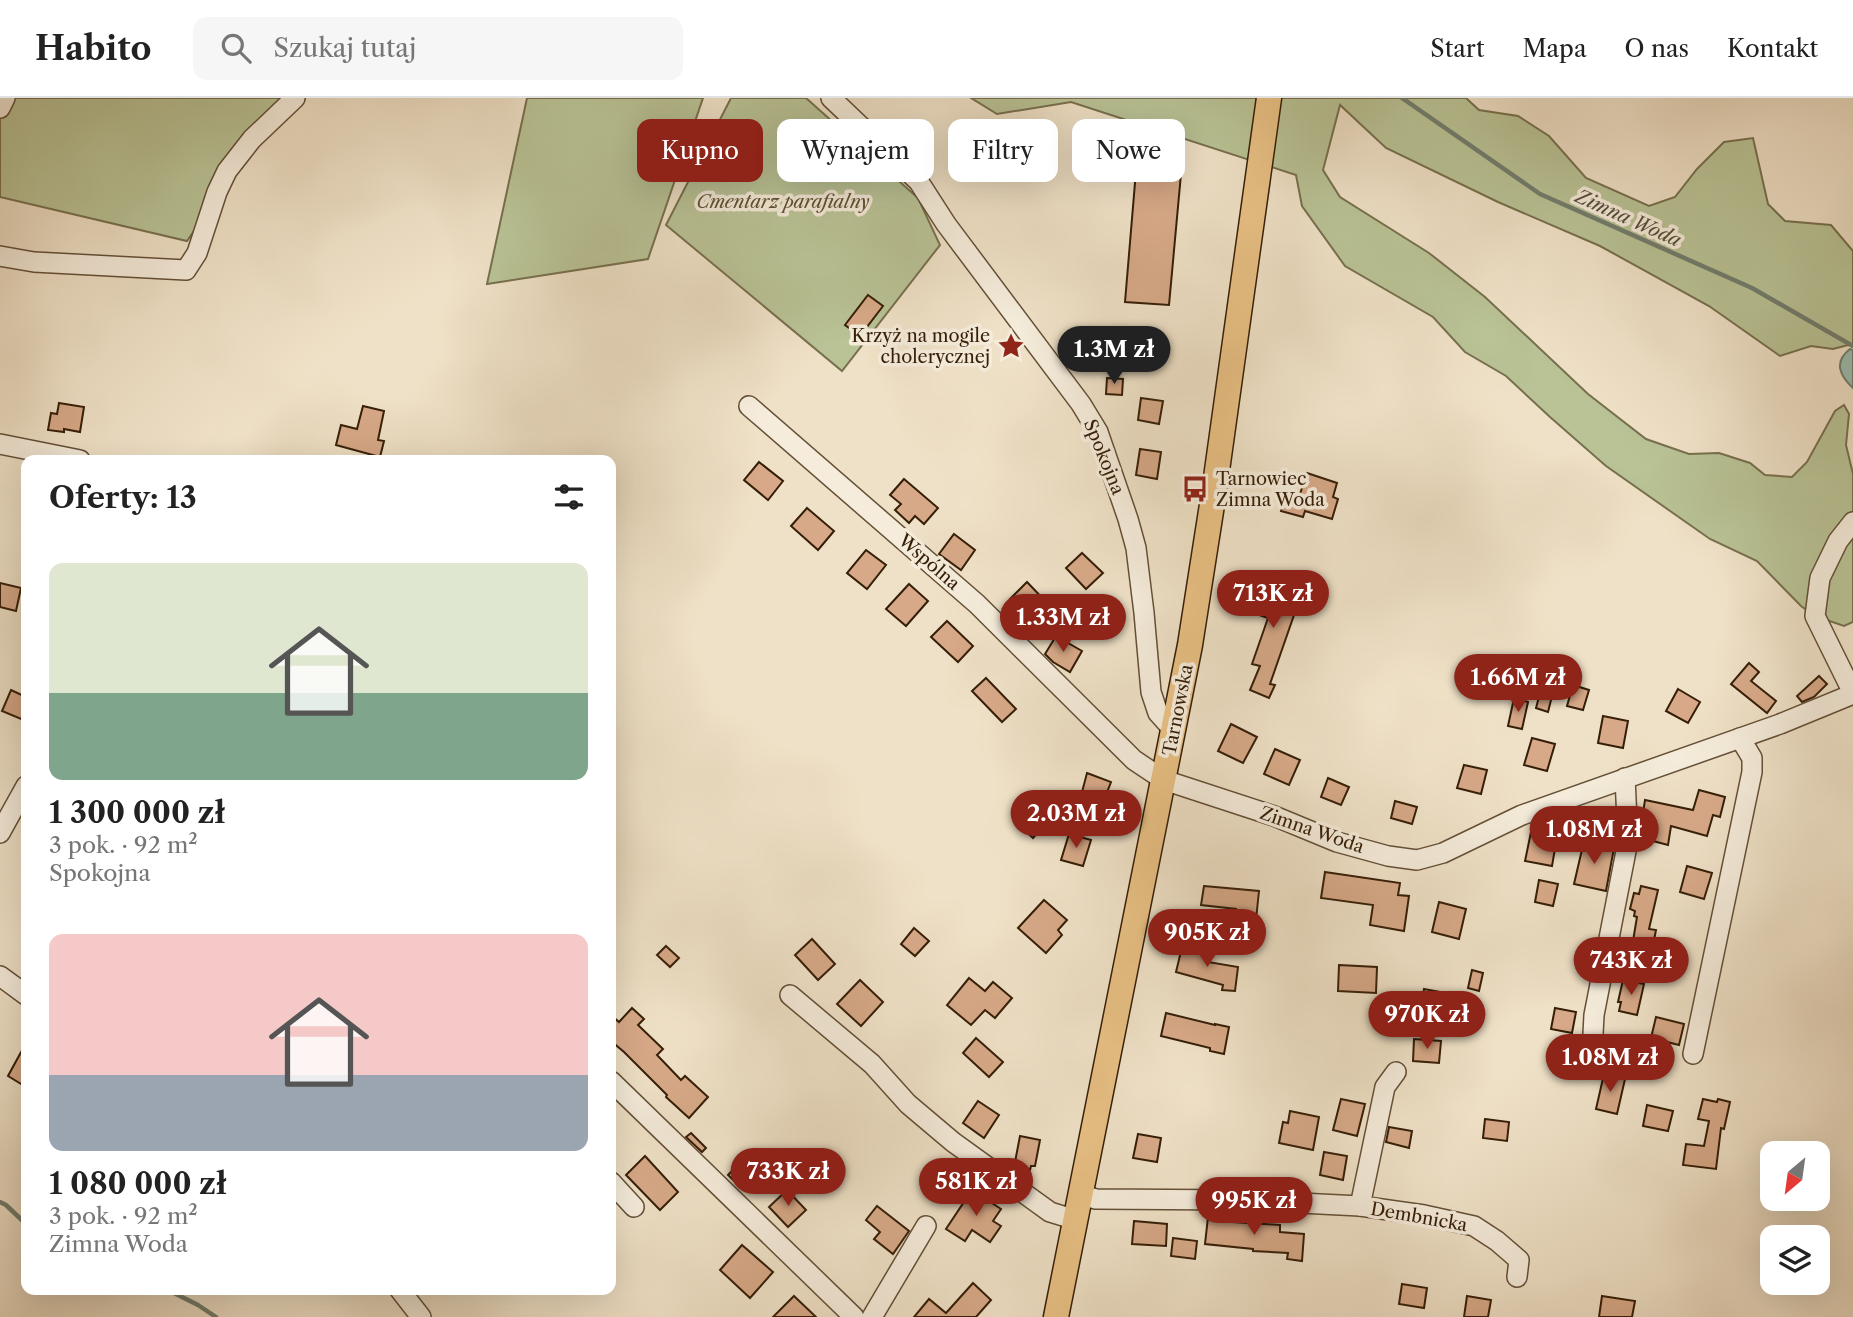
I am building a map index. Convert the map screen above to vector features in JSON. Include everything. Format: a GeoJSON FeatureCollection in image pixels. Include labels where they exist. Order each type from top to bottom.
{"type":"FeatureCollection","features":[{"type":"Feature","properties":{"kind":"main road","name":"Tarnowska"},"geometry":{"type":"LineString","coordinates":[[1056,1317],[1190,645],[1269,98]]}},
{"type":"Feature","properties":{"kind":"street"},"geometry":{"type":"LineString","coordinates":[[0,108],[5,98]]}},
{"type":"Feature","properties":{"kind":"street"},"geometry":{"type":"LineString","coordinates":[[0,256],[34,262],[186,270],[197,253],[217,192],[227,172],[252,139],[295,98]]}},
{"type":"Feature","properties":{"kind":"street","name":"Spokojna"},"geometry":{"type":"LineString","coordinates":[[831,98],[919,182],[952,231],[1081,404],[1098,432],[1136,548],[1151,692],[1158,713],[1174,727]]}},
{"type":"Feature","properties":{"kind":"street","name":"Wspólna"},"geometry":{"type":"LineString","coordinates":[[749,406],[977,604],[1134,760],[1164,780]]}},
{"type":"Feature","properties":{"kind":"street"},"geometry":{"type":"LineString","coordinates":[[0,444],[55,455]]}},
{"type":"Feature","properties":{"kind":"street"},"geometry":{"type":"LineString","coordinates":[[1853,522],[1838,541],[1820,578],[1815,615],[1853,693]]}},
{"type":"Feature","properties":{"kind":"street","name":"Zimna Woda"},"geometry":{"type":"LineString","coordinates":[[1164,780],[1275,816],[1337,842],[1388,856],[1417,860],[1443,853],[1522,815],[1740,738],[1853,693]]}},
{"type":"Feature","properties":{"kind":"street"},"geometry":{"type":"LineString","coordinates":[[1693,1055],[1752,772],[1752,758],[1740,738]]}},
{"type":"Feature","properties":{"kind":"street"},"geometry":{"type":"LineString","coordinates":[[1593,1034],[1594,1015],[1628,841],[1625,778]]}},
{"type":"Feature","properties":{"kind":"street"},"geometry":{"type":"LineString","coordinates":[[0,833],[21,795]]}},
{"type":"Feature","properties":{"kind":"street"},"geometry":{"type":"LineString","coordinates":[[0,976],[21,990]]}},
{"type":"Feature","properties":{"kind":"street"},"geometry":{"type":"LineString","coordinates":[[790,995],[872,1064],[908,1104],[953,1142],[1050,1212],[1076,1220]]}},
{"type":"Feature","properties":{"kind":"street"},"geometry":{"type":"LineString","coordinates":[[1360,1206],[1385,1087],[1396,1072]]}},
{"type":"Feature","properties":{"kind":"street"},"geometry":{"type":"LineString","coordinates":[[616,1086],[854,1317]]}},
{"type":"Feature","properties":{"kind":"street"},"geometry":{"type":"LineString","coordinates":[[616,1187],[634,1207]]}},
{"type":"Feature","properties":{"kind":"street","name":"Dembnicka"},"geometry":{"type":"LineString","coordinates":[[1081,1195],[1096,1199],[1240,1200],[1360,1206],[1424,1215],[1474,1226],[1497,1241],[1518,1260],[1517,1277]]}},
{"type":"Feature","properties":{"kind":"street"},"geometry":{"type":"LineString","coordinates":[[872,1317],[926,1226]]}},
{"type":"Feature","properties":{"kind":"street"},"geometry":{"type":"LineString","coordinates":[[404,1295],[421,1317]]}},
{"type":"Feature","properties":{"kind":"green space"},"geometry":{"type":"Polygon","coordinates":[[[0,98],[286,98],[187,241],[0,197],[0,98]]]}},
{"type":"Feature","properties":{"kind":"green space"},"geometry":{"type":"Polygon","coordinates":[[[527,98],[703,98],[696,119],[637,119],[637,182],[674,182],[648,259],[487,284],[527,98]]]}},
{"type":"Feature","properties":{"kind":"green space","name":"Cmentarz parafialny"},"geometry":{"type":"Polygon","coordinates":[[[731,98],[806,98],[830,119],[777,119],[777,182],[900,182],[918,198],[940,245],[842,371],[666,225],[688,182],[763,182],[763,119],[720,119],[731,98]]]}},
{"type":"Feature","properties":{"kind":"green space"},"geometry":{"type":"Polygon","coordinates":[[[971,98],[1466,98],[1479,110],[1518,116],[1549,136],[1586,178],[1649,206],[1675,197],[1697,169],[1724,142],[1753,138],[1768,204],[1785,221],[1831,225],[1853,251],[1853,346],[1833,349],[1811,346],[1780,356],[1709,306],[1600,246],[1498,202],[1386,148],[1340,105],[1323,170],[1340,197],[1429,253],[1485,297],[1588,394],[1646,439],[1689,454],[1719,453],[1750,463],[1765,475],[1792,477],[1807,462],[1835,411],[1844,405],[1849,414],[1846,445],[1853,474],[1853,622],[1844,626],[1815,616],[1801,606],[1757,561],[1710,539],[1606,466],[1506,376],[1465,352],[1433,317],[1345,266],[1302,206],[1296,175],[1185,139],[1185,119],[1123,119],[1071,102],[997,114],[971,98]]]}},
{"type":"Feature","properties":{"kind":"water"},"geometry":{"type":"Polygon","coordinates":[[[1850,349],[1853,350],[1853,388],[1840,369],[1841,359],[1850,349]]]}},
{"type":"Feature","properties":{"kind":"building"},"geometry":{"type":"Polygon","coordinates":[[[1135,182],[1180,182],[1169,305],[1125,302],[1135,182]]]}},
{"type":"Feature","properties":{"kind":"building"},"geometry":{"type":"Polygon","coordinates":[[[868,295],[883,306],[860,336],[845,325],[868,295]]]}},
{"type":"Feature","properties":{"kind":"building"},"geometry":{"type":"Polygon","coordinates":[[[1107,378],[1123,379],[1122,395],[1106,394],[1107,378]]]}},
{"type":"Feature","properties":{"kind":"building"},"geometry":{"type":"Polygon","coordinates":[[[1141,398],[1163,401],[1159,424],[1138,420],[1141,398]]]}},
{"type":"Feature","properties":{"kind":"building"},"geometry":{"type":"Polygon","coordinates":[[[59,403],[84,407],[80,432],[48,430],[51,413],[57,414],[59,403]]]}},
{"type":"Feature","properties":{"kind":"building"},"geometry":{"type":"Polygon","coordinates":[[[363,406],[384,411],[378,440],[384,441],[380,455],[336,445],[341,425],[357,429],[363,406]]]}},
{"type":"Feature","properties":{"kind":"building"},"geometry":{"type":"Polygon","coordinates":[[[1140,449],[1161,452],[1157,479],[1136,475],[1140,449]]]}},
{"type":"Feature","properties":{"kind":"building"},"geometry":{"type":"Polygon","coordinates":[[[759,462],[783,481],[768,500],[744,480],[759,462]]]}},
{"type":"Feature","properties":{"kind":"building"},"geometry":{"type":"Polygon","coordinates":[[[1307,473],[1337,483],[1333,497],[1338,499],[1332,519],[1305,511],[1303,517],[1281,511],[1286,493],[1299,497],[1307,473]]]}},
{"type":"Feature","properties":{"kind":"building"},"geometry":{"type":"Polygon","coordinates":[[[904,479],[938,508],[924,524],[915,516],[909,523],[895,510],[901,504],[890,495],[904,479]]]}},
{"type":"Feature","properties":{"kind":"building"},"geometry":{"type":"Polygon","coordinates":[[[807,508],[834,531],[818,550],[791,526],[807,508]]]}},
{"type":"Feature","properties":{"kind":"building"},"geometry":{"type":"Polygon","coordinates":[[[954,534],[975,550],[961,570],[939,554],[954,534]]]}},
{"type":"Feature","properties":{"kind":"building"},"geometry":{"type":"Polygon","coordinates":[[[866,550],[886,565],[867,589],[847,573],[866,550]]]}},
{"type":"Feature","properties":{"kind":"building"},"geometry":{"type":"Polygon","coordinates":[[[1082,553],[1103,573],[1086,589],[1066,568],[1082,553]]]}},
{"type":"Feature","properties":{"kind":"building"},"geometry":{"type":"Polygon","coordinates":[[[1266,577],[1302,592],[1270,684],[1275,685],[1269,698],[1250,690],[1260,666],[1252,664],[1268,618],[1253,613],[1266,577]]]}},
{"type":"Feature","properties":{"kind":"building"},"geometry":{"type":"Polygon","coordinates":[[[1027,582],[1049,605],[1032,622],[1010,599],[1027,582]]]}},
{"type":"Feature","properties":{"kind":"building"},"geometry":{"type":"Polygon","coordinates":[[[0,583],[21,588],[16,611],[0,607],[0,583]]]}},
{"type":"Feature","properties":{"kind":"building"},"geometry":{"type":"Polygon","coordinates":[[[909,584],[928,601],[906,626],[886,609],[909,584]]]}},
{"type":"Feature","properties":{"kind":"building"},"geometry":{"type":"Polygon","coordinates":[[[947,621],[973,646],[958,662],[931,637],[947,621]]]}},
{"type":"Feature","properties":{"kind":"building"},"geometry":{"type":"Polygon","coordinates":[[[1056,636],[1082,651],[1070,672],[1045,654],[1056,636]]]}},
{"type":"Feature","properties":{"kind":"building"},"geometry":{"type":"Polygon","coordinates":[[[1749,663],[1759,672],[1751,681],[1776,701],[1767,713],[1731,684],[1749,663]]]}},
{"type":"Feature","properties":{"kind":"building"},"geometry":{"type":"Polygon","coordinates":[[[1819,676],[1827,684],[1814,697],[1802,702],[1797,696],[1819,676]]]}},
{"type":"Feature","properties":{"kind":"building"},"geometry":{"type":"Polygon","coordinates":[[[986,678],[1016,709],[1002,722],[972,691],[986,678]]]}},
{"type":"Feature","properties":{"kind":"building"},"geometry":{"type":"Polygon","coordinates":[[[1573,685],[1589,690],[1583,710],[1567,706],[1573,685]]]}},
{"type":"Feature","properties":{"kind":"building"},"geometry":{"type":"Polygon","coordinates":[[[1541,689],[1553,692],[1548,712],[1536,708],[1541,689]]]}},
{"type":"Feature","properties":{"kind":"building"},"geometry":{"type":"Polygon","coordinates":[[[1678,689],[1700,702],[1688,723],[1666,711],[1678,689]]]}},
{"type":"Feature","properties":{"kind":"building"},"geometry":{"type":"Polygon","coordinates":[[[11,690],[21,695],[21,719],[2,711],[11,690]]]}},
{"type":"Feature","properties":{"kind":"building"},"geometry":{"type":"Polygon","coordinates":[[[1514,698],[1528,702],[1522,729],[1508,726],[1514,698]]]}},
{"type":"Feature","properties":{"kind":"building"},"geometry":{"type":"Polygon","coordinates":[[[1603,716],[1628,721],[1623,748],[1598,743],[1603,716]]]}},
{"type":"Feature","properties":{"kind":"building"},"geometry":{"type":"Polygon","coordinates":[[[1231,724],[1257,737],[1243,763],[1218,751],[1231,724]]]}},
{"type":"Feature","properties":{"kind":"building"},"geometry":{"type":"Polygon","coordinates":[[[1532,738],[1555,744],[1547,771],[1524,765],[1532,738]]]}},
{"type":"Feature","properties":{"kind":"building"},"geometry":{"type":"Polygon","coordinates":[[[1275,749],[1300,760],[1289,785],[1264,774],[1275,749]]]}},
{"type":"Feature","properties":{"kind":"building"},"geometry":{"type":"Polygon","coordinates":[[[1464,765],[1487,770],[1481,794],[1457,788],[1464,765]]]}},
{"type":"Feature","properties":{"kind":"building"},"geometry":{"type":"Polygon","coordinates":[[[1087,773],[1111,782],[1104,800],[1082,792],[1087,773]]]}},
{"type":"Feature","properties":{"kind":"building"},"geometry":{"type":"Polygon","coordinates":[[[1328,778],[1349,787],[1341,805],[1321,797],[1328,778]]]}},
{"type":"Feature","properties":{"kind":"building"},"geometry":{"type":"Polygon","coordinates":[[[1699,790],[1725,797],[1720,817],[1713,815],[1707,836],[1671,826],[1668,845],[1653,841],[1655,835],[1640,832],[1645,800],[1693,810],[1699,790]]]}},
{"type":"Feature","properties":{"kind":"building"},"geometry":{"type":"Polygon","coordinates":[[[1044,801],[1056,812],[1033,838],[1021,827],[1044,801]]]}},
{"type":"Feature","properties":{"kind":"building"},"geometry":{"type":"Polygon","coordinates":[[[1395,801],[1417,807],[1412,824],[1391,818],[1395,801]]]}},
{"type":"Feature","properties":{"kind":"building"},"geometry":{"type":"Polygon","coordinates":[[[1531,832],[1557,837],[1552,866],[1525,861],[1531,832]]]}},
{"type":"Feature","properties":{"kind":"building"},"geometry":{"type":"Polygon","coordinates":[[[1069,834],[1091,840],[1083,866],[1061,860],[1069,834]]]}},
{"type":"Feature","properties":{"kind":"building"},"geometry":{"type":"Polygon","coordinates":[[[1584,841],[1614,848],[1606,891],[1574,884],[1584,841]]]}},
{"type":"Feature","properties":{"kind":"building"},"geometry":{"type":"Polygon","coordinates":[[[1687,866],[1712,873],[1704,899],[1680,892],[1687,866]]]}},
{"type":"Feature","properties":{"kind":"building"},"geometry":{"type":"Polygon","coordinates":[[[1325,872],[1400,883],[1398,895],[1409,896],[1404,931],[1370,925],[1373,905],[1321,898],[1325,872]]]}},
{"type":"Feature","properties":{"kind":"building"},"geometry":{"type":"Polygon","coordinates":[[[1539,880],[1558,884],[1553,906],[1535,902],[1539,880]]]}},
{"type":"Feature","properties":{"kind":"building"},"geometry":{"type":"Polygon","coordinates":[[[1204,886],[1259,891],[1255,929],[1234,927],[1236,909],[1201,905],[1204,886]]]}},
{"type":"Feature","properties":{"kind":"building"},"geometry":{"type":"Polygon","coordinates":[[[1641,886],[1658,890],[1649,929],[1656,930],[1653,945],[1633,941],[1637,917],[1634,916],[1635,911],[1630,909],[1634,893],[1639,894],[1641,886]]]}},
{"type":"Feature","properties":{"kind":"building"},"geometry":{"type":"Polygon","coordinates":[[[1044,900],[1067,920],[1058,930],[1062,935],[1046,953],[1018,928],[1044,900]]]}},
{"type":"Feature","properties":{"kind":"building"},"geometry":{"type":"Polygon","coordinates":[[[1439,902],[1466,909],[1459,939],[1432,932],[1439,902]]]}},
{"type":"Feature","properties":{"kind":"building"},"geometry":{"type":"Polygon","coordinates":[[[914,928],[929,941],[915,956],[901,944],[914,928]]]}},
{"type":"Feature","properties":{"kind":"building"},"geometry":{"type":"Polygon","coordinates":[[[812,939],[835,964],[818,980],[795,955],[812,939]]]}},
{"type":"Feature","properties":{"kind":"building"},"geometry":{"type":"Polygon","coordinates":[[[666,946],[679,958],[670,967],[657,955],[666,946]]]}},
{"type":"Feature","properties":{"kind":"building"},"geometry":{"type":"Polygon","coordinates":[[[1182,947],[1210,955],[1208,962],[1238,967],[1235,991],[1222,990],[1223,985],[1176,972],[1182,947]]]}},
{"type":"Feature","properties":{"kind":"building"},"geometry":{"type":"Polygon","coordinates":[[[1339,965],[1377,967],[1376,993],[1338,991],[1339,965]]]}},
{"type":"Feature","properties":{"kind":"building"},"geometry":{"type":"Polygon","coordinates":[[[1472,970],[1483,973],[1479,991],[1468,988],[1472,970]]]}},
{"type":"Feature","properties":{"kind":"building"},"geometry":{"type":"Polygon","coordinates":[[[969,978],[985,991],[993,982],[1012,998],[995,1018],[985,1010],[971,1025],[947,1005],[969,978]]]}},
{"type":"Feature","properties":{"kind":"building"},"geometry":{"type":"Polygon","coordinates":[[[860,980],[883,1002],[861,1026],[837,1004],[860,980]]]}},
{"type":"Feature","properties":{"kind":"building"},"geometry":{"type":"Polygon","coordinates":[[[1623,980],[1644,984],[1637,1015],[1619,1011],[1621,1002],[1618,1002],[1623,980]]]}},
{"type":"Feature","properties":{"kind":"building"},"geometry":{"type":"Polygon","coordinates":[[[1424,989],[1446,993],[1443,1012],[1421,1007],[1424,989]]]}},
{"type":"Feature","properties":{"kind":"building"},"geometry":{"type":"Polygon","coordinates":[[[632,1008],[644,1019],[638,1025],[663,1049],[657,1055],[681,1080],[685,1076],[708,1097],[689,1118],[616,1045],[616,1019],[619,1022],[632,1008]]]}},
{"type":"Feature","properties":{"kind":"building"},"geometry":{"type":"Polygon","coordinates":[[[1555,1008],[1576,1012],[1572,1033],[1551,1029],[1555,1008]]]}},
{"type":"Feature","properties":{"kind":"building"},"geometry":{"type":"Polygon","coordinates":[[[1166,1013],[1229,1027],[1224,1054],[1161,1036],[1166,1013]]]}},
{"type":"Feature","properties":{"kind":"building"},"geometry":{"type":"Polygon","coordinates":[[[1656,1017],[1684,1024],[1679,1045],[1651,1038],[1656,1017]]]}},
{"type":"Feature","properties":{"kind":"building"},"geometry":{"type":"Polygon","coordinates":[[[976,1038],[1003,1062],[989,1077],[963,1053],[976,1038]]]}},
{"type":"Feature","properties":{"kind":"building"},"geometry":{"type":"Polygon","coordinates":[[[1414,1039],[1441,1041],[1439,1063],[1413,1061],[1414,1039]]]}},
{"type":"Feature","properties":{"kind":"building"},"geometry":{"type":"Polygon","coordinates":[[[21,1052],[21,1084],[8,1076],[21,1052]]]}},
{"type":"Feature","properties":{"kind":"building"},"geometry":{"type":"Polygon","coordinates":[[[1604,1074],[1625,1079],[1617,1114],[1596,1109],[1604,1074]]]}},
{"type":"Feature","properties":{"kind":"building"},"geometry":{"type":"Polygon","coordinates":[[[1341,1099],[1365,1104],[1357,1136],[1333,1130],[1341,1099]]]}},
{"type":"Feature","properties":{"kind":"building"},"geometry":{"type":"Polygon","coordinates":[[[1703,1099],[1730,1102],[1724,1129],[1721,1128],[1716,1169],[1683,1165],[1686,1144],[1704,1146],[1709,1121],[1698,1119],[1703,1099]]]}},
{"type":"Feature","properties":{"kind":"building"},"geometry":{"type":"Polygon","coordinates":[[[978,1101],[999,1115],[984,1138],[963,1123],[978,1101]]]}},
{"type":"Feature","properties":{"kind":"building"},"geometry":{"type":"Polygon","coordinates":[[[1647,1105],[1673,1111],[1668,1131],[1643,1126],[1647,1105]]]}},
{"type":"Feature","properties":{"kind":"building"},"geometry":{"type":"Polygon","coordinates":[[[1290,1111],[1319,1117],[1313,1150],[1279,1143],[1283,1122],[1288,1123],[1290,1111]]]}},
{"type":"Feature","properties":{"kind":"building"},"geometry":{"type":"Polygon","coordinates":[[[1485,1119],[1509,1122],[1507,1141],[1483,1138],[1485,1119]]]}},
{"type":"Feature","properties":{"kind":"building"},"geometry":{"type":"Polygon","coordinates":[[[1389,1127],[1412,1131],[1409,1148],[1386,1142],[1389,1127]]]}},
{"type":"Feature","properties":{"kind":"building"},"geometry":{"type":"Polygon","coordinates":[[[691,1133],[706,1148],[702,1152],[686,1137],[691,1133]]]}},
{"type":"Feature","properties":{"kind":"building"},"geometry":{"type":"Polygon","coordinates":[[[1138,1134],[1161,1138],[1157,1162],[1133,1158],[1138,1134]]]}},
{"type":"Feature","properties":{"kind":"building"},"geometry":{"type":"Polygon","coordinates":[[[1020,1136],[1040,1140],[1035,1166],[1031,1166],[1030,1170],[1015,1162],[1020,1136]]]}},
{"type":"Feature","properties":{"kind":"building"},"geometry":{"type":"Polygon","coordinates":[[[750,1152],[772,1173],[755,1190],[749,1185],[744,1190],[728,1175],[750,1152]]]}},
{"type":"Feature","properties":{"kind":"building"},"geometry":{"type":"Polygon","coordinates":[[[1324,1152],[1347,1156],[1343,1180],[1320,1175],[1324,1152]]]}},
{"type":"Feature","properties":{"kind":"building"},"geometry":{"type":"Polygon","coordinates":[[[645,1156],[678,1192],[660,1210],[626,1175],[645,1156]]]}},
{"type":"Feature","properties":{"kind":"building"},"geometry":{"type":"Polygon","coordinates":[[[787,1190],[806,1210],[788,1227],[769,1207],[787,1190]]]}},
{"type":"Feature","properties":{"kind":"building"},"geometry":{"type":"Polygon","coordinates":[[[972,1190],[1001,1209],[993,1221],[1001,1226],[990,1242],[972,1230],[965,1241],[946,1229],[972,1190]]]}},
{"type":"Feature","properties":{"kind":"building"},"geometry":{"type":"Polygon","coordinates":[[[877,1206],[909,1231],[893,1254],[874,1239],[880,1232],[866,1220],[877,1206]]]}},
{"type":"Feature","properties":{"kind":"building"},"geometry":{"type":"Polygon","coordinates":[[[1208,1217],[1233,1222],[1280,1225],[1280,1232],[1304,1234],[1302,1261],[1287,1259],[1288,1253],[1205,1244],[1208,1217]]]}},
{"type":"Feature","properties":{"kind":"building"},"geometry":{"type":"Polygon","coordinates":[[[1134,1221],[1167,1224],[1166,1246],[1132,1244],[1134,1221]]]}},
{"type":"Feature","properties":{"kind":"building"},"geometry":{"type":"Polygon","coordinates":[[[1173,1238],[1197,1241],[1195,1259],[1171,1256],[1173,1238]]]}},
{"type":"Feature","properties":{"kind":"building"},"geometry":{"type":"Polygon","coordinates":[[[742,1245],[773,1272],[750,1298],[720,1270],[742,1245]]]}},
{"type":"Feature","properties":{"kind":"building"},"geometry":{"type":"Polygon","coordinates":[[[973,1283],[991,1300],[976,1317],[914,1317],[929,1299],[946,1313],[973,1283]]]}},
{"type":"Feature","properties":{"kind":"building"},"geometry":{"type":"Polygon","coordinates":[[[1402,1284],[1427,1288],[1424,1308],[1399,1304],[1402,1284]]]}},
{"type":"Feature","properties":{"kind":"building"},"geometry":{"type":"Polygon","coordinates":[[[794,1296],[816,1317],[773,1317],[794,1296]]]}},
{"type":"Feature","properties":{"kind":"building"},"geometry":{"type":"Polygon","coordinates":[[[1467,1296],[1491,1300],[1488,1317],[1464,1317],[1467,1296]]]}},
{"type":"Feature","properties":{"kind":"building"},"geometry":{"type":"Polygon","coordinates":[[[1602,1296],[1635,1301],[1632,1317],[1599,1317],[1602,1296]]]}},
{"type":"Feature","properties":{"kind":"waterway","name":"Zimna Woda"},"geometry":{"type":"LineString","coordinates":[[1402,98],[1540,194],[1752,288],[1853,346]]}},
{"type":"Feature","properties":{"kind":"waterway"},"geometry":{"type":"LineString","coordinates":[[0,1202],[21,1219]]}},
{"type":"Feature","properties":{"kind":"waterway"},"geometry":{"type":"LineString","coordinates":[[178,1295],[216,1317]]}},
{"type":"Feature","properties":{"kind":"place","name":"Krzyż na mogile cholerycznej"},"geometry":{"type":"Point","coordinates":[1011,346]}},
{"type":"Feature","properties":{"kind":"place","name":"Tarnowiec Zimna Woda"},"geometry":{"type":"Point","coordinates":[1195,489]}}]}
